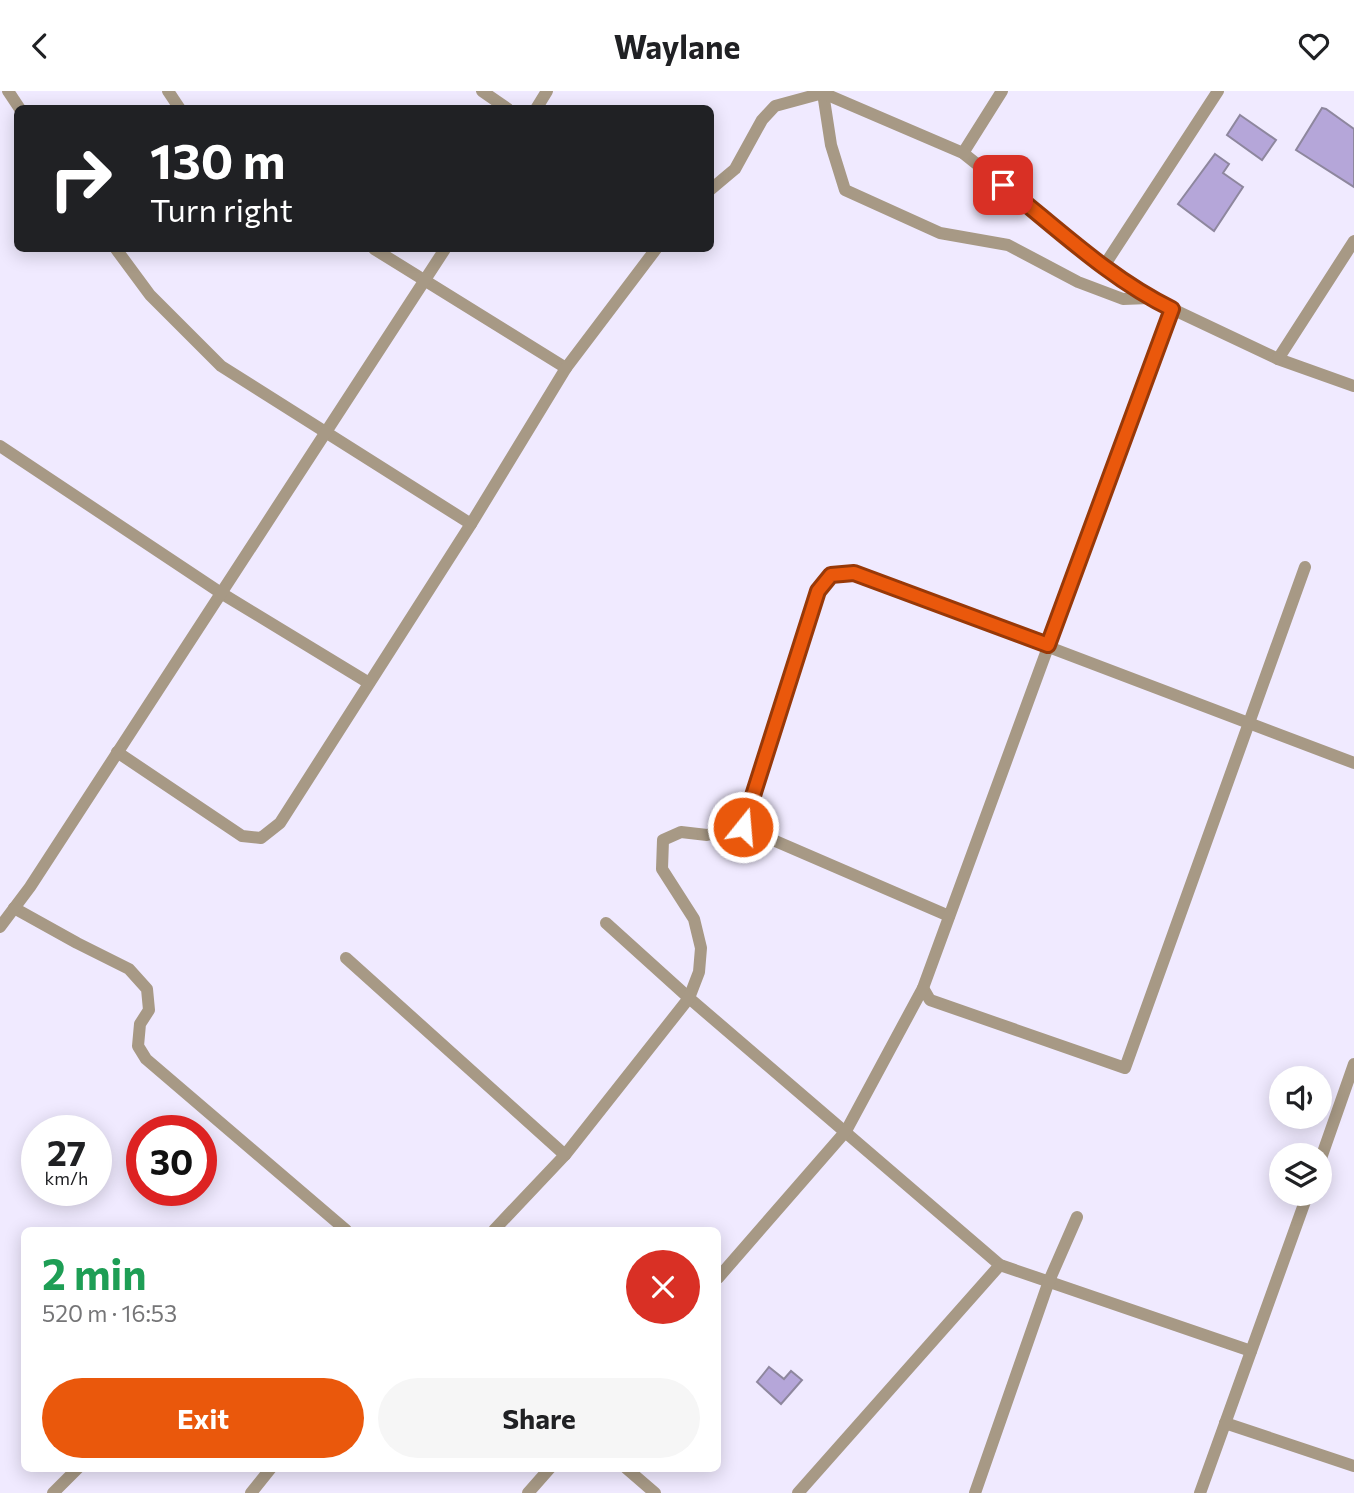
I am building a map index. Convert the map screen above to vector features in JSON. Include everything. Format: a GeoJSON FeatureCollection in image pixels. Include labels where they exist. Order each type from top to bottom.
{"type":"FeatureCollection","features":[{"type":"Feature","properties":{"kind":"street"},"geometry":{"type":"LineString","coordinates":[[482,91],[503,105]]}},
{"type":"Feature","properties":{"kind":"street"},"geometry":{"type":"LineString","coordinates":[[963,153],[1002,91]]}},
{"type":"Feature","properties":{"kind":"street"},"geometry":{"type":"LineString","coordinates":[[1104,266],[1217,91]]}},
{"type":"Feature","properties":{"kind":"street"},"geometry":{"type":"LineString","coordinates":[[822,93],[831,145],[845,190],[940,233],[1007,245],[1078,282],[1123,299],[1149,298]]}},
{"type":"Feature","properties":{"kind":"street"},"geometry":{"type":"LineString","coordinates":[[714,187],[735,169],[762,120],[775,106],[822,93],[963,153],[1104,266],[1149,298],[1278,359],[1354,386]]}},
{"type":"Feature","properties":{"kind":"street"},"geometry":{"type":"LineString","coordinates":[[1278,359],[1354,241]]}},
{"type":"Feature","properties":{"kind":"street"},"geometry":{"type":"LineString","coordinates":[[118,252],[150,295],[221,366],[471,524]]}},
{"type":"Feature","properties":{"kind":"street"},"geometry":{"type":"LineString","coordinates":[[379,252],[566,368]]}},
{"type":"Feature","properties":{"kind":"street"},"geometry":{"type":"LineString","coordinates":[[0,927],[117,753],[443,252]]}},
{"type":"Feature","properties":{"kind":"street"},"geometry":{"type":"LineString","coordinates":[[117,753],[242,837],[261,838],[280,823],[471,524],[566,368],[654,252]]}},
{"type":"Feature","properties":{"kind":"street"},"geometry":{"type":"LineString","coordinates":[[721,1275],[846,1131],[923,988],[1172,309]]}},
{"type":"Feature","properties":{"kind":"street"},"geometry":{"type":"LineString","coordinates":[[0,446],[221,593],[369,683]]}},
{"type":"Feature","properties":{"kind":"street"},"geometry":{"type":"LineString","coordinates":[[923,988],[930,1000],[1125,1068],[1304,567]]}},
{"type":"Feature","properties":{"kind":"street"},"geometry":{"type":"LineString","coordinates":[[743,827],[818,591],[831,575],[854,573],[1354,763]]}},
{"type":"Feature","properties":{"kind":"street"},"geometry":{"type":"LineString","coordinates":[[497,1227],[565,1155],[688,998],[699,972],[701,948],[694,919],[662,869],[663,840],[681,832],[706,835],[743,827],[949,916]]}},
{"type":"Feature","properties":{"kind":"street"},"geometry":{"type":"LineString","coordinates":[[15,908],[130,969],[147,989],[149,1010],[140,1024],[138,1046],[146,1059],[342,1227]]}},
{"type":"Feature","properties":{"kind":"street"},"geometry":{"type":"LineString","coordinates":[[606,923],[688,998],[1000,1265],[1251,1351]]}},
{"type":"Feature","properties":{"kind":"street"},"geometry":{"type":"LineString","coordinates":[[346,957],[565,1155]]}},
{"type":"Feature","properties":{"kind":"street"},"geometry":{"type":"LineString","coordinates":[[1326,1143],[1354,1064]]}},
{"type":"Feature","properties":{"kind":"street"},"geometry":{"type":"LineString","coordinates":[[1200,1493],[1303,1206]]}},
{"type":"Feature","properties":{"kind":"street"},"geometry":{"type":"LineString","coordinates":[[975,1493],[1049,1282],[1077,1217]]}},
{"type":"Feature","properties":{"kind":"street"},"geometry":{"type":"LineString","coordinates":[[798,1493],[1000,1265]]}},
{"type":"Feature","properties":{"kind":"street"},"geometry":{"type":"LineString","coordinates":[[1225,1423],[1354,1467]]}},
{"type":"Feature","properties":{"kind":"street"},"geometry":{"type":"LineString","coordinates":[[53,1493],[74,1472]]}},
{"type":"Feature","properties":{"kind":"street"},"geometry":{"type":"LineString","coordinates":[[251,1493],[268,1472]]}},
{"type":"Feature","properties":{"kind":"street"},"geometry":{"type":"LineString","coordinates":[[528,1493],[546,1472]]}},
{"type":"Feature","properties":{"kind":"street"},"geometry":{"type":"LineString","coordinates":[[631,1472],[655,1493]]}},
{"type":"Feature","properties":{"kind":"building"},"geometry":{"type":"Polygon","coordinates":[[[1322,108],[1354,129],[1354,187],[1296,150],[1322,108]]]}},
{"type":"Feature","properties":{"kind":"building"},"geometry":{"type":"Polygon","coordinates":[[[1240,115],[1276,140],[1262,160],[1227,135],[1240,115]]]}},
{"type":"Feature","properties":{"kind":"building"},"geometry":{"type":"Polygon","coordinates":[[[1215,154],[1229,164],[1223,173],[1243,187],[1214,231],[1178,204],[1215,154]]]}},
{"type":"Feature","properties":{"kind":"building"},"geometry":{"type":"Polygon","coordinates":[[[769,1367],[784,1379],[791,1371],[802,1380],[781,1404],[757,1382],[769,1367]]]}},
{"type":"Feature","properties":{"kind":"route"},"geometry":{"type":"LineString","coordinates":[[743,827],[818,591],[831,575],[854,573],[1048,645],[1172,309],[1149,298],[1104,266],[1003,185]]}}]}
